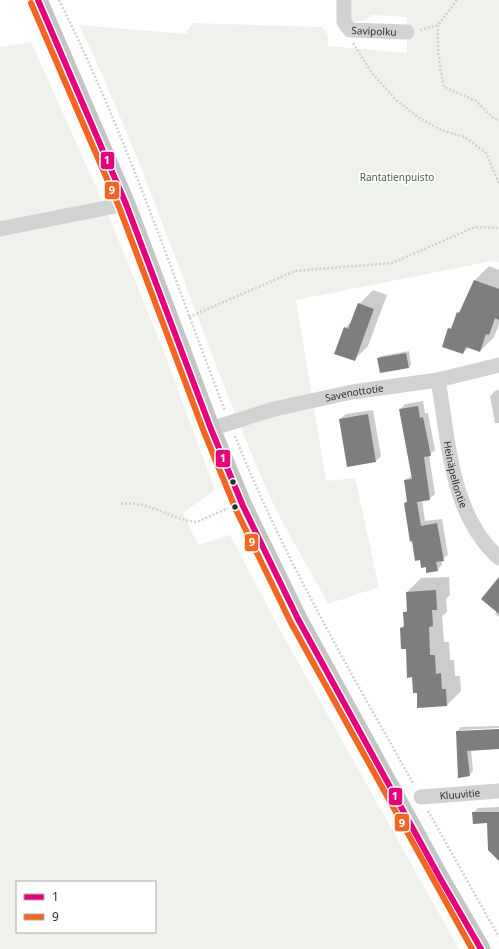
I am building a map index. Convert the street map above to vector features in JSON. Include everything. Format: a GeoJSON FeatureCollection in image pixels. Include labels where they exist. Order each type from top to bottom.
{"type":"FeatureCollection","features":[{"type":"Feature","properties":{"kind":"main road"},"geometry":{"type":"LineString","coordinates":[[38,0],[126,204],[211,430],[241,502],[298,619],[436,871],[481,949]]}},
{"type":"Feature","properties":{"kind":"street","name":"Savipolku"},"geometry":{"type":"LineString","coordinates":[[344,0],[346,26],[350,30],[407,32]]}},
{"type":"Feature","properties":{"kind":"street"},"geometry":{"type":"LineString","coordinates":[[0,230],[126,204]]}},
{"type":"Feature","properties":{"kind":"street","name":"Savenottotie"},"geometry":{"type":"LineString","coordinates":[[211,430],[274,408],[352,392],[438,380],[499,365]]}},
{"type":"Feature","properties":{"kind":"street","name":"Heinäpellontie"},"geometry":{"type":"LineString","coordinates":[[438,380],[454,475],[464,511],[489,549],[499,558]]}},
{"type":"Feature","properties":{"kind":"street","name":"Kluuvitie"},"geometry":{"type":"LineString","coordinates":[[420,798],[499,791]]}},
{"type":"Feature","properties":{"kind":"path"},"geometry":{"type":"LineString","coordinates":[[59,0],[98,82],[145,198],[229,423],[260,498],[317,610],[499,938]]}},
{"type":"Feature","properties":{"kind":"path"},"geometry":{"type":"LineString","coordinates":[[457,0],[438,25],[437,44],[439,65],[444,87],[476,101],[494,119],[499,120]]}},
{"type":"Feature","properties":{"kind":"path"},"geometry":{"type":"LineString","coordinates":[[407,32],[438,25]]}},
{"type":"Feature","properties":{"kind":"path"},"geometry":{"type":"LineString","coordinates":[[346,26],[355,48],[372,73],[396,100],[419,118],[441,130],[464,137],[486,153],[499,184]]}},
{"type":"Feature","properties":{"kind":"path"},"geometry":{"type":"LineString","coordinates":[[189,317],[295,271],[392,263],[475,227],[499,228]]}},
{"type":"Feature","properties":{"kind":"path"},"geometry":{"type":"LineString","coordinates":[[121,504],[129,502],[148,505],[197,522],[241,502]]}},
{"type":"Feature","properties":{"kind":"green space","name":"Rantatienpuisto"},"geometry":{"type":"Polygon","coordinates":[[[352,0],[499,0],[499,262],[492,261],[296,300],[326,481],[355,478],[379,587],[328,604],[281,520],[243,434],[130,140],[79,25],[187,34],[187,31],[193,23],[322,27],[328,35],[328,46],[407,53],[407,17],[372,15],[363,21],[352,21],[352,0]]]}},
{"type":"Feature","properties":{"kind":"green space"},"geometry":{"type":"Polygon","coordinates":[[[31,42],[105,207],[162,347],[215,490],[183,513],[198,545],[230,535],[279,628],[459,949],[0,949],[0,47],[31,42]]]}},
{"type":"Feature","properties":{"kind":"building"},"geometry":{"type":"Polygon","coordinates":[[[474,280],[499,289],[499,320],[495,318],[489,335],[486,334],[480,352],[466,347],[463,354],[442,347],[448,328],[451,329],[457,312],[459,313],[474,280]]]}},
{"type":"Feature","properties":{"kind":"building"},"geometry":{"type":"Polygon","coordinates":[[[358,303],[374,309],[355,361],[334,354],[344,327],[348,329],[358,303]]]}},
{"type":"Feature","properties":{"kind":"building"},"geometry":{"type":"Polygon","coordinates":[[[406,353],[409,368],[380,373],[377,358],[406,353]]]}},
{"type":"Feature","properties":{"kind":"building"},"geometry":{"type":"Polygon","coordinates":[[[418,406],[420,418],[423,417],[431,456],[424,457],[430,500],[417,502],[421,526],[437,523],[444,561],[436,562],[438,571],[426,573],[426,567],[421,568],[420,560],[415,561],[412,541],[410,542],[404,503],[407,502],[404,480],[412,479],[399,409],[418,406]]]}},
{"type":"Feature","properties":{"kind":"building"},"geometry":{"type":"Polygon","coordinates":[[[368,414],[376,462],[347,467],[339,419],[368,414]]]}},
{"type":"Feature","properties":{"kind":"building"},"geometry":{"type":"Polygon","coordinates":[[[499,577],[499,614],[481,599],[499,577]]]}},
{"type":"Feature","properties":{"kind":"building"},"geometry":{"type":"Polygon","coordinates":[[[436,590],[437,610],[432,610],[433,626],[429,627],[430,655],[435,655],[436,674],[441,673],[442,689],[446,689],[447,706],[417,708],[417,693],[413,693],[412,677],[407,678],[406,649],[401,649],[400,628],[404,627],[403,612],[407,612],[406,592],[436,590]]]}},
{"type":"Feature","properties":{"kind":"building"},"geometry":{"type":"Polygon","coordinates":[[[499,729],[499,749],[467,751],[470,776],[458,778],[456,731],[499,729]]]}},
{"type":"Feature","properties":{"kind":"building"},"geometry":{"type":"Polygon","coordinates":[[[472,812],[499,812],[499,861],[488,850],[487,823],[473,824],[472,812]]]}},
{"type":"Feature","properties":{"kind":"transit line","name":"1"},"geometry":{"type":"LineString","coordinates":[[38,0],[126,204],[211,429],[243,506],[298,619],[440,878],[481,949]]}},
{"type":"Feature","properties":{"kind":"transit line","name":"9"},"geometry":{"type":"LineString","coordinates":[[31,3],[119,207],[204,432],[236,510],[291,623],[472,949]]}}]}
